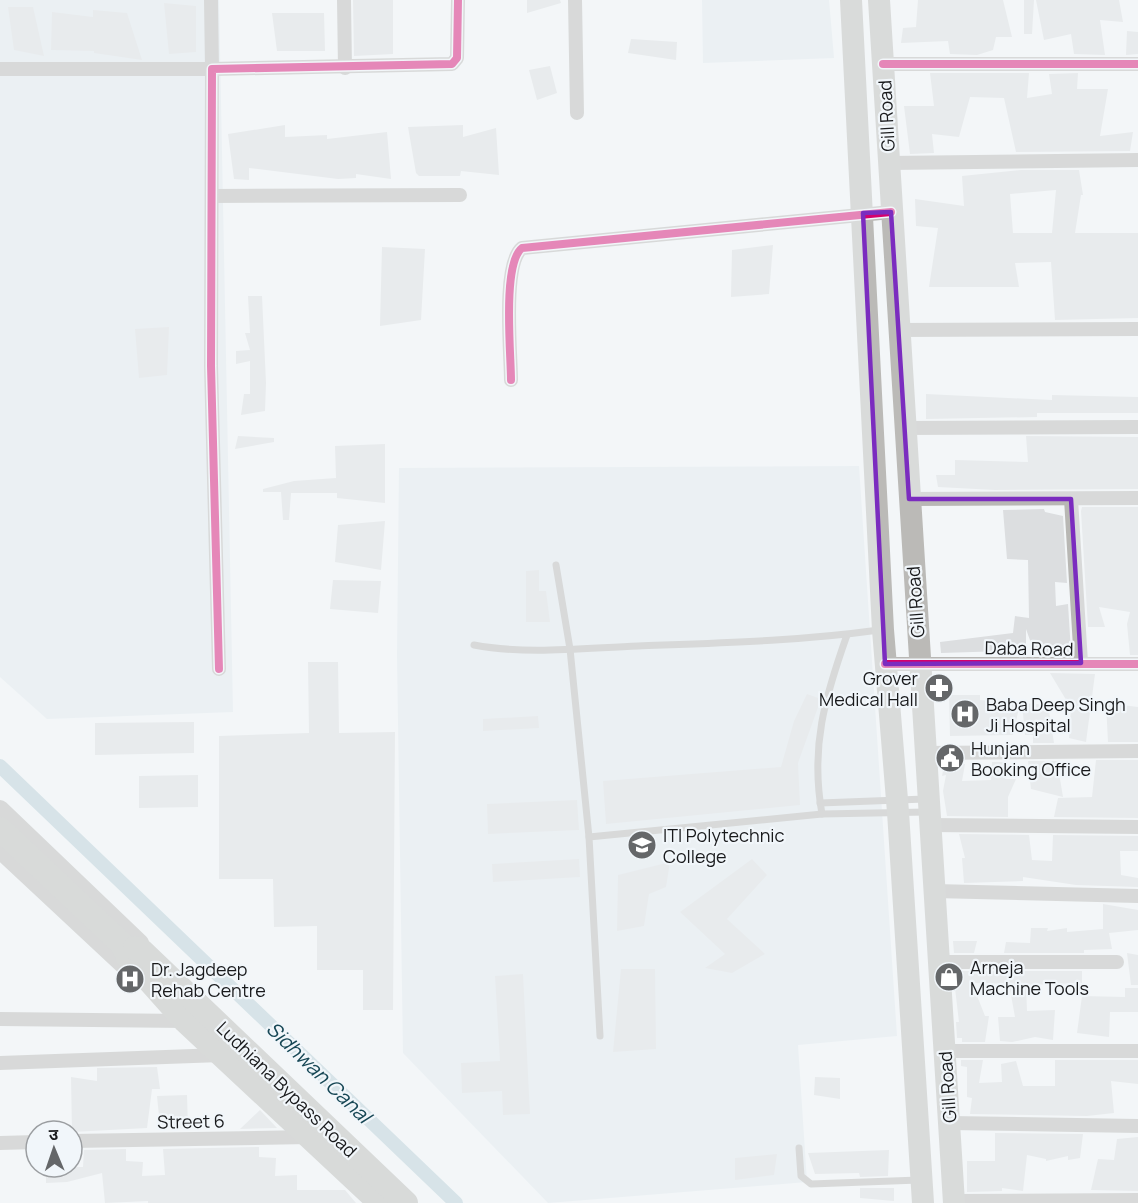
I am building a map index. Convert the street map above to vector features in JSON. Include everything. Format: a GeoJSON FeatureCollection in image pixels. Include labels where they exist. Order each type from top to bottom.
{"type":"FeatureCollection","features":[{"type":"Feature","properties":{"kind":"highway"},"geometry":{"type":"LineString","coordinates":[[0,829],[125,943]]}},
{"type":"Feature","properties":{"kind":"highway","name":"Ludhiana Bypass Road"},"geometry":{"type":"LineString","coordinates":[[125,943],[128,957],[185,1021],[381,1203]]}},
{"type":"Feature","properties":{"kind":"highway","name":"Ludhiana Bypass Road"},"geometry":{"type":"LineString","coordinates":[[125,943],[406,1203]]}},
{"type":"Feature","properties":{"kind":"main road","name":"Gill Road"},"geometry":{"type":"LineString","coordinates":[[851,0],[885,664],[924,1203]]}},
{"type":"Feature","properties":{"kind":"main road","name":"Gill Road"},"geometry":{"type":"LineString","coordinates":[[879,0],[953,1202]]}},
{"type":"Feature","properties":{"kind":"street"},"geometry":{"type":"LineString","coordinates":[[211,0],[211,366],[219,669]]}},
{"type":"Feature","properties":{"kind":"street"},"geometry":{"type":"LineString","coordinates":[[344,0],[345,68]]}},
{"type":"Feature","properties":{"kind":"street"},"geometry":{"type":"LineString","coordinates":[[0,69],[345,68],[455,62],[458,0]]}},
{"type":"Feature","properties":{"kind":"street"},"geometry":{"type":"LineString","coordinates":[[575,0],[577,113]]}},
{"type":"Feature","properties":{"kind":"street"},"geometry":{"type":"LineString","coordinates":[[883,64],[1138,64]]}},
{"type":"Feature","properties":{"kind":"street"},"geometry":{"type":"LineString","coordinates":[[889,163],[1138,160]]}},
{"type":"Feature","properties":{"kind":"street"},"geometry":{"type":"LineString","coordinates":[[212,196],[460,195]]}},
{"type":"Feature","properties":{"kind":"street"},"geometry":{"type":"LineString","coordinates":[[512,380],[512,268],[514,258],[522,248],[708,232],[863,213],[891,212]]}},
{"type":"Feature","properties":{"kind":"street"},"geometry":{"type":"LineString","coordinates":[[898,330],[1138,329]]}},
{"type":"Feature","properties":{"kind":"street"},"geometry":{"type":"LineString","coordinates":[[904,429],[1138,427]]}},
{"type":"Feature","properties":{"kind":"street"},"geometry":{"type":"LineString","coordinates":[[909,499],[1138,498]]}},
{"type":"Feature","properties":{"kind":"street"},"geometry":{"type":"LineString","coordinates":[[1071,499],[1081,663]]}},
{"type":"Feature","properties":{"kind":"street","name":"Daba Road"},"geometry":{"type":"LineString","coordinates":[[885,664],[919,662],[1138,664]]}},
{"type":"Feature","properties":{"kind":"street"},"geometry":{"type":"LineString","coordinates":[[925,753],[1138,751]]}},
{"type":"Feature","properties":{"kind":"street"},"geometry":{"type":"LineString","coordinates":[[0,809],[140,943],[125,943]]}},
{"type":"Feature","properties":{"kind":"street"},"geometry":{"type":"LineString","coordinates":[[928,812],[1138,827]]}},
{"type":"Feature","properties":{"kind":"street"},"geometry":{"type":"LineString","coordinates":[[0,850],[129,974],[155,987]]}},
{"type":"Feature","properties":{"kind":"street"},"geometry":{"type":"LineString","coordinates":[[934,891],[1138,896]]}},
{"type":"Feature","properties":{"kind":"street"},"geometry":{"type":"LineString","coordinates":[[939,962],[1117,962]]}},
{"type":"Feature","properties":{"kind":"street"},"geometry":{"type":"LineString","coordinates":[[0,1019],[185,1021]]}},
{"type":"Feature","properties":{"kind":"street"},"geometry":{"type":"LineString","coordinates":[[944,1052],[1138,1051]]}},
{"type":"Feature","properties":{"kind":"street"},"geometry":{"type":"LineString","coordinates":[[0,1063],[221,1055]]}},
{"type":"Feature","properties":{"kind":"street"},"geometry":{"type":"LineString","coordinates":[[949,1124],[1138,1126]]}},
{"type":"Feature","properties":{"kind":"street","name":"Street 6"},"geometry":{"type":"LineString","coordinates":[[84,1142],[311,1137]]}},
{"type":"Feature","properties":{"kind":"street"},"geometry":{"type":"LineString","coordinates":[[0,1143],[24,1142]]}},
{"type":"Feature","properties":{"kind":"street"},"geometry":{"type":"LineString","coordinates":[[953,1202],[1138,1200]]}},
{"type":"Feature","properties":{"kind":"lane"},"geometry":{"type":"LineString","coordinates":[[556,565],[570,649],[589,837],[600,1036]]}},
{"type":"Feature","properties":{"kind":"lane"},"geometry":{"type":"LineString","coordinates":[[474,645],[493,648],[570,649],[847,634],[883,630]]}},
{"type":"Feature","properties":{"kind":"lane"},"geometry":{"type":"LineString","coordinates":[[822,814],[817,775],[819,729],[827,689],[847,634]]}},
{"type":"Feature","properties":{"kind":"lane"},"geometry":{"type":"LineString","coordinates":[[820,802],[897,806],[928,812]]}},
{"type":"Feature","properties":{"kind":"lane"},"geometry":{"type":"LineString","coordinates":[[589,837],[897,806],[928,812]]}},
{"type":"Feature","properties":{"kind":"lane"},"geometry":{"type":"LineString","coordinates":[[799,1148],[801,1176],[811,1184],[922,1180]]}},
{"type":"Feature","properties":{"kind":"highlighted area"},"geometry":{"type":"Polygon","coordinates":[[[891,212],[909,499],[1071,499],[1081,663],[885,664],[863,213],[891,212]]]}},
{"type":"Feature","properties":{"kind":"shaded area"},"geometry":{"type":"Polygon","coordinates":[[[0,0],[219,0],[233,712],[47,719],[0,677],[0,0]]]}},
{"type":"Feature","properties":{"kind":"shaded area"},"geometry":{"type":"Polygon","coordinates":[[[702,0],[829,0],[834,58],[703,63],[702,0]]]}},
{"type":"Feature","properties":{"kind":"shaded area","name":"ITI Polytechnic College"},"geometry":{"type":"Polygon","coordinates":[[[859,466],[897,1036],[798,1045],[807,1182],[548,1203],[403,1053],[397,655],[399,468],[859,466]]]}},
{"type":"Feature","properties":{"kind":"building"},"geometry":{"type":"Polygon","coordinates":[[[353,0],[393,0],[393,54],[354,56],[353,0]]]}},
{"type":"Feature","properties":{"kind":"building"},"geometry":{"type":"Polygon","coordinates":[[[527,0],[560,0],[561,3],[527,13],[527,0]]]}},
{"type":"Feature","properties":{"kind":"building"},"geometry":{"type":"Polygon","coordinates":[[[918,0],[1003,0],[1012,37],[996,37],[993,50],[977,55],[950,54],[948,41],[901,43],[903,28],[916,27],[918,0]]]}},
{"type":"Feature","properties":{"kind":"building"},"geometry":{"type":"Polygon","coordinates":[[[1024,0],[1034,0],[1032,34],[1024,34],[1024,0]]]}},
{"type":"Feature","properties":{"kind":"building"},"geometry":{"type":"Polygon","coordinates":[[[1036,0],[1119,0],[1123,22],[1100,20],[1105,55],[1074,54],[1071,34],[1044,40],[1036,0]]]}},
{"type":"Feature","properties":{"kind":"building"},"geometry":{"type":"Polygon","coordinates":[[[164,3],[196,6],[196,52],[169,54],[164,3]]]}},
{"type":"Feature","properties":{"kind":"building"},"geometry":{"type":"Polygon","coordinates":[[[8,7],[33,7],[44,56],[14,50],[8,7]]]}},
{"type":"Feature","properties":{"kind":"building"},"geometry":{"type":"Polygon","coordinates":[[[93,10],[127,13],[142,60],[94,53],[94,51],[51,50],[52,12],[93,17],[93,10]]]}},
{"type":"Feature","properties":{"kind":"building"},"geometry":{"type":"Polygon","coordinates":[[[272,13],[324,13],[325,51],[277,51],[272,13]]]}},
{"type":"Feature","properties":{"kind":"building"},"geometry":{"type":"Polygon","coordinates":[[[1127,31],[1138,32],[1138,54],[1126,55],[1127,31]]]}},
{"type":"Feature","properties":{"kind":"building"},"geometry":{"type":"Polygon","coordinates":[[[631,39],[677,42],[676,60],[628,53],[631,39]]]}},
{"type":"Feature","properties":{"kind":"building"},"geometry":{"type":"Polygon","coordinates":[[[550,66],[557,93],[537,100],[529,70],[550,66]]]}},
{"type":"Feature","properties":{"kind":"building"},"geometry":{"type":"Polygon","coordinates":[[[930,73],[1029,73],[1027,98],[1052,94],[1049,74],[1078,73],[1077,89],[1108,89],[1100,136],[1133,132],[1130,151],[1016,152],[1004,98],[970,97],[959,137],[932,134],[934,153],[910,154],[904,106],[934,106],[930,73]]]}},
{"type":"Feature","properties":{"kind":"building"},"geometry":{"type":"Polygon","coordinates":[[[285,125],[285,137],[327,135],[327,139],[387,132],[391,179],[356,174],[356,178],[338,179],[249,168],[249,180],[234,179],[228,134],[285,125]]]}},
{"type":"Feature","properties":{"kind":"building"},"geometry":{"type":"Polygon","coordinates":[[[463,125],[463,137],[496,128],[499,175],[461,171],[460,176],[419,176],[416,173],[408,127],[463,125]]]}},
{"type":"Feature","properties":{"kind":"building"},"geometry":{"type":"Polygon","coordinates":[[[1021,170],[1079,170],[1083,195],[1081,195],[1075,233],[1138,233],[1138,318],[1055,320],[1051,262],[1015,263],[1019,287],[929,287],[938,228],[916,226],[915,199],[964,206],[962,176],[1021,170]],[[1056,190],[1010,194],[1013,233],[1052,233],[1056,190]]]}},
{"type":"Feature","properties":{"kind":"building"},"geometry":{"type":"Polygon","coordinates":[[[773,245],[769,294],[731,297],[732,250],[773,245]]]}},
{"type":"Feature","properties":{"kind":"building"},"geometry":{"type":"Polygon","coordinates":[[[382,247],[425,249],[421,320],[380,326],[382,247]]]}},
{"type":"Feature","properties":{"kind":"building"},"geometry":{"type":"Polygon","coordinates":[[[248,296],[262,296],[265,411],[241,415],[244,394],[250,394],[250,361],[236,364],[236,351],[250,350],[245,333],[250,333],[248,296]]]}},
{"type":"Feature","properties":{"kind":"building"},"geometry":{"type":"Polygon","coordinates":[[[169,327],[167,375],[139,378],[135,329],[169,327]]]}},
{"type":"Feature","properties":{"kind":"building"},"geometry":{"type":"Polygon","coordinates":[[[926,394],[1052,400],[1052,395],[1138,397],[1138,413],[1037,413],[1037,417],[926,419],[926,394]]]}},
{"type":"Feature","properties":{"kind":"building"},"geometry":{"type":"Polygon","coordinates":[[[238,436],[274,438],[274,442],[235,449],[238,436]]]}},
{"type":"Feature","properties":{"kind":"building"},"geometry":{"type":"Polygon","coordinates":[[[1026,436],[1138,437],[1138,489],[995,490],[938,487],[936,475],[955,475],[955,460],[1028,462],[1026,436]]]}},
{"type":"Feature","properties":{"kind":"building"},"geometry":{"type":"Polygon","coordinates":[[[385,444],[385,503],[337,498],[337,493],[291,493],[289,520],[283,520],[281,492],[263,492],[263,489],[294,481],[336,478],[335,446],[385,444]]]}},
{"type":"Feature","properties":{"kind":"building"},"geometry":{"type":"Polygon","coordinates":[[[1082,507],[1138,507],[1138,655],[1130,655],[1127,624],[1130,612],[1099,607],[1105,627],[1088,627],[1081,511],[1082,507]]]}},
{"type":"Feature","properties":{"kind":"building"},"geometry":{"type":"Polygon","coordinates":[[[1044,509],[1045,512],[1063,516],[1067,583],[1055,582],[1056,606],[1068,604],[1071,652],[1039,654],[1031,643],[1026,629],[1026,647],[1005,648],[1005,651],[941,653],[940,642],[1013,633],[1015,616],[1029,618],[1028,560],[1007,559],[1003,510],[1044,509]]]}},
{"type":"Feature","properties":{"kind":"building"},"geometry":{"type":"Polygon","coordinates":[[[385,521],[381,570],[335,562],[338,525],[385,521]]]}},
{"type":"Feature","properties":{"kind":"building"},"geometry":{"type":"Polygon","coordinates":[[[539,570],[539,591],[546,591],[550,622],[526,622],[526,571],[539,570]]]}},
{"type":"Feature","properties":{"kind":"building"},"geometry":{"type":"Polygon","coordinates":[[[333,580],[381,581],[378,613],[330,609],[333,580]]]}},
{"type":"Feature","properties":{"kind":"building"},"geometry":{"type":"Polygon","coordinates":[[[308,662],[338,662],[339,733],[395,732],[393,1010],[363,1010],[363,970],[317,970],[317,926],[274,927],[273,879],[219,879],[219,736],[309,733],[308,662]]]}},
{"type":"Feature","properties":{"kind":"building"},"geometry":{"type":"Polygon","coordinates":[[[1050,673],[1095,674],[1086,742],[1069,738],[1071,708],[1050,673]]]}},
{"type":"Feature","properties":{"kind":"building"},"geometry":{"type":"Polygon","coordinates":[[[807,694],[821,699],[798,763],[800,805],[606,824],[603,781],[781,767],[794,721],[807,694]]]}},
{"type":"Feature","properties":{"kind":"building"},"geometry":{"type":"Polygon","coordinates":[[[949,695],[980,695],[980,700],[1020,703],[1013,735],[950,736],[949,695]]]}},
{"type":"Feature","properties":{"kind":"building"},"geometry":{"type":"Polygon","coordinates":[[[1022,703],[1048,705],[1054,743],[1033,743],[1033,735],[1025,735],[1022,703]]]}},
{"type":"Feature","properties":{"kind":"building"},"geometry":{"type":"Polygon","coordinates":[[[1106,703],[1138,707],[1138,742],[1108,742],[1106,703]]]}},
{"type":"Feature","properties":{"kind":"building"},"geometry":{"type":"Polygon","coordinates":[[[538,716],[539,728],[483,731],[483,719],[538,716]]]}},
{"type":"Feature","properties":{"kind":"building"},"geometry":{"type":"Polygon","coordinates":[[[194,722],[194,753],[95,755],[95,723],[194,722]]]}},
{"type":"Feature","properties":{"kind":"building"},"geometry":{"type":"Polygon","coordinates":[[[1096,760],[1138,760],[1138,818],[1054,817],[1058,798],[1092,797],[1096,760]]]}},
{"type":"Feature","properties":{"kind":"building"},"geometry":{"type":"Polygon","coordinates":[[[1028,761],[1057,761],[1063,797],[1031,789],[1028,761]]]}},
{"type":"Feature","properties":{"kind":"building"},"geometry":{"type":"Polygon","coordinates":[[[992,762],[1008,762],[1005,779],[1016,779],[1008,797],[1008,817],[947,816],[943,791],[946,775],[942,776],[944,765],[965,764],[962,781],[991,780],[992,762]]]}},
{"type":"Feature","properties":{"kind":"building"},"geometry":{"type":"Polygon","coordinates":[[[198,775],[198,807],[139,808],[139,776],[198,775]]]}},
{"type":"Feature","properties":{"kind":"building"},"geometry":{"type":"Polygon","coordinates":[[[577,800],[579,830],[488,834],[487,804],[577,800]]]}},
{"type":"Feature","properties":{"kind":"building"},"geometry":{"type":"Polygon","coordinates":[[[959,834],[1029,835],[1032,860],[1052,861],[1053,835],[1138,836],[1138,851],[1120,851],[1121,875],[1138,878],[1138,887],[1076,885],[1023,877],[1023,881],[964,883],[962,858],[965,858],[959,834]]]}},
{"type":"Feature","properties":{"kind":"building"},"geometry":{"type":"Polygon","coordinates":[[[579,859],[580,877],[493,882],[492,864],[579,859]]]}},
{"type":"Feature","properties":{"kind":"building"},"geometry":{"type":"Polygon","coordinates":[[[752,859],[767,875],[727,919],[765,954],[732,973],[705,968],[725,954],[680,912],[752,859]]]}},
{"type":"Feature","properties":{"kind":"building"},"geometry":{"type":"Polygon","coordinates":[[[670,862],[666,887],[649,894],[644,926],[617,931],[618,875],[670,862]]]}},
{"type":"Feature","properties":{"kind":"building"},"geometry":{"type":"Polygon","coordinates":[[[1103,904],[1138,910],[1138,930],[1109,933],[1112,949],[1084,950],[1084,953],[1004,953],[1006,942],[1030,943],[1031,928],[1048,928],[1047,931],[1067,928],[1067,932],[1103,929],[1103,904]]]}},
{"type":"Feature","properties":{"kind":"building"},"geometry":{"type":"Polygon","coordinates":[[[953,941],[977,941],[974,953],[954,953],[953,941]]]}},
{"type":"Feature","properties":{"kind":"building"},"geometry":{"type":"Polygon","coordinates":[[[1127,953],[1138,955],[1138,985],[1131,985],[1127,953]]]}},
{"type":"Feature","properties":{"kind":"building"},"geometry":{"type":"Polygon","coordinates":[[[621,969],[655,969],[656,1049],[613,1052],[621,969]]]}},
{"type":"Feature","properties":{"kind":"building"},"geometry":{"type":"Polygon","coordinates":[[[953,971],[1082,971],[1082,983],[1026,985],[1027,1011],[1055,1010],[1053,1040],[1035,1037],[1012,1042],[1000,1041],[998,1017],[1015,1017],[1009,984],[972,983],[985,1016],[989,1016],[985,1042],[962,1042],[962,1038],[957,1038],[956,1022],[959,1022],[953,971]]]}},
{"type":"Feature","properties":{"kind":"building"},"geometry":{"type":"Polygon","coordinates":[[[523,974],[530,1114],[503,1115],[502,1091],[462,1093],[461,1063],[500,1061],[495,976],[523,974]]]}},
{"type":"Feature","properties":{"kind":"building"},"geometry":{"type":"Polygon","coordinates":[[[1125,988],[1138,988],[1138,1012],[1110,1012],[1109,1037],[1077,1033],[1082,996],[1125,997],[1125,988]]]}},
{"type":"Feature","properties":{"kind":"building"},"geometry":{"type":"Polygon","coordinates":[[[961,1060],[983,1060],[979,1083],[1002,1082],[1001,1064],[1016,1061],[1023,1086],[1055,1086],[1055,1060],[1138,1060],[1138,1084],[1111,1081],[1114,1113],[1087,1116],[970,1114],[972,1098],[967,1097],[967,1067],[961,1066],[961,1060]]]}},
{"type":"Feature","properties":{"kind":"building"},"geometry":{"type":"Polygon","coordinates":[[[157,1067],[160,1089],[152,1089],[147,1128],[84,1131],[84,1119],[72,1119],[71,1077],[97,1081],[97,1068],[157,1067]]]}},
{"type":"Feature","properties":{"kind":"building"},"geometry":{"type":"Polygon","coordinates":[[[815,1077],[840,1078],[840,1099],[814,1095],[815,1077]]]}},
{"type":"Feature","properties":{"kind":"building"},"geometry":{"type":"Polygon","coordinates":[[[187,1095],[188,1129],[160,1126],[157,1096],[187,1095]]]}},
{"type":"Feature","properties":{"kind":"building"},"geometry":{"type":"Polygon","coordinates":[[[260,1110],[277,1128],[240,1129],[260,1110]]]}},
{"type":"Feature","properties":{"kind":"building"},"geometry":{"type":"Polygon","coordinates":[[[995,1133],[1083,1134],[1080,1158],[1068,1160],[1068,1156],[1046,1161],[1046,1159],[1027,1155],[1023,1191],[1002,1188],[1002,1191],[967,1192],[967,1161],[995,1161],[995,1133]]]}},
{"type":"Feature","properties":{"kind":"building"},"geometry":{"type":"Polygon","coordinates":[[[1138,1137],[1138,1191],[1091,1190],[1098,1159],[1114,1160],[1117,1139],[1138,1137]]]}},
{"type":"Feature","properties":{"kind":"building"},"geometry":{"type":"Polygon","coordinates":[[[259,1147],[259,1157],[276,1158],[275,1176],[297,1175],[297,1190],[345,1190],[356,1203],[148,1203],[148,1201],[105,1203],[102,1173],[84,1178],[84,1150],[126,1149],[126,1161],[143,1162],[142,1176],[165,1175],[163,1149],[259,1147]]]}},
{"type":"Feature","properties":{"kind":"building"},"geometry":{"type":"Polygon","coordinates":[[[889,1150],[888,1176],[860,1177],[859,1173],[815,1174],[808,1153],[889,1150]]]}},
{"type":"Feature","properties":{"kind":"building"},"geometry":{"type":"Polygon","coordinates":[[[777,1154],[774,1175],[735,1180],[735,1158],[777,1154]]]}},
{"type":"Feature","properties":{"kind":"building"},"geometry":{"type":"Polygon","coordinates":[[[46,1179],[79,1179],[67,1182],[46,1183],[46,1179]]]}},
{"type":"Feature","properties":{"kind":"building"},"geometry":{"type":"Polygon","coordinates":[[[860,1188],[894,1188],[894,1201],[860,1198],[860,1188]]]}},
{"type":"Feature","properties":{"kind":"waterway","name":"Sidhwan Canal"},"geometry":{"type":"LineString","coordinates":[[0,766],[456,1203]]}},
{"type":"Feature","properties":{"kind":"cycle path"},"geometry":{"type":"LineString","coordinates":[[219,669],[211,366],[212,69],[452,64],[457,58],[458,0]]}},
{"type":"Feature","properties":{"kind":"cycle path"},"geometry":{"type":"LineString","coordinates":[[883,64],[1138,64]]}},
{"type":"Feature","properties":{"kind":"cycle path"},"geometry":{"type":"LineString","coordinates":[[511,380],[510,290],[516,257],[522,248],[891,212]]}},
{"type":"Feature","properties":{"kind":"cycle path"},"geometry":{"type":"LineString","coordinates":[[885,664],[1138,664]]}},
{"type":"Feature","properties":{"kind":"place","name":"Grover Medical Hall"},"geometry":{"type":"Point","coordinates":[939,688]}},
{"type":"Feature","properties":{"kind":"place","name":"Baba Deep Singh Ji Hospital"},"geometry":{"type":"Point","coordinates":[965,714]}},
{"type":"Feature","properties":{"kind":"place","name":"Hunjan Booking Office"},"geometry":{"type":"Point","coordinates":[950,758]}},
{"type":"Feature","properties":{"kind":"place","name":"ITI Polytechnic College"},"geometry":{"type":"Point","coordinates":[642,845]}},
{"type":"Feature","properties":{"kind":"place","name":"Arneja Machine Tools"},"geometry":{"type":"Point","coordinates":[949,977]}},
{"type":"Feature","properties":{"kind":"place","name":"Dr. Jagdeep Rehab Centre"},"geometry":{"type":"Point","coordinates":[130,979]}}]}
